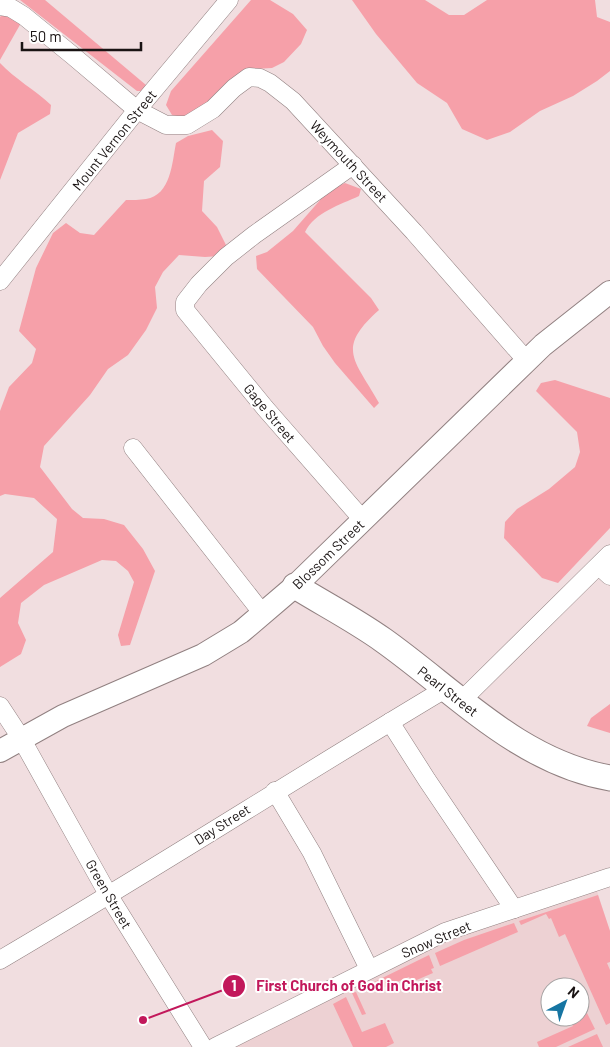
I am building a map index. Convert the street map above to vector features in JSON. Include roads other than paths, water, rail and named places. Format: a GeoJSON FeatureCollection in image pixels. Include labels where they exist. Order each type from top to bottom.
{"type":"FeatureCollection","features":[{"type":"Feature","properties":{"kind":"main road","name":"Pearl Street"},"geometry":{"type":"LineString","coordinates":[[295,586],[381,639],[504,733],[533,750],[579,770],[610,778]]}},
{"type":"Feature","properties":{"kind":"street","name":"Mount Vernon Street"},"geometry":{"type":"LineString","coordinates":[[0,280],[137,110],[229,0]]}},
{"type":"Feature","properties":{"kind":"street","name":"Weymouth Street"},"geometry":{"type":"LineString","coordinates":[[0,6],[11,8],[24,16],[137,110],[166,125],[187,124],[213,109],[234,88],[249,77],[260,78],[270,83],[293,101],[526,360]]}},
{"type":"Feature","properties":{"kind":"street","name":"Gage Street"},"geometry":{"type":"LineString","coordinates":[[352,165],[226,257],[199,284],[185,302],[185,310],[265,408],[363,520]]}},
{"type":"Feature","properties":{"kind":"street","name":"Blossom Street"},"geometry":{"type":"LineString","coordinates":[[0,751],[63,716],[203,655],[241,632],[295,586],[526,360],[610,292]]}},
{"type":"Feature","properties":{"kind":"street"},"geometry":{"type":"LineString","coordinates":[[133,448],[263,614]]}},
{"type":"Feature","properties":{"kind":"street","name":"Day Street"},"geometry":{"type":"LineString","coordinates":[[0,960],[109,896],[390,722],[453,695],[606,565]]}},
{"type":"Feature","properties":{"kind":"street","name":"Green Street"},"geometry":{"type":"LineString","coordinates":[[0,706],[21,738],[109,896],[203,1047]]}},
{"type":"Feature","properties":{"kind":"street"},"geometry":{"type":"LineString","coordinates":[[390,722],[514,909]]}},
{"type":"Feature","properties":{"kind":"street"},"geometry":{"type":"LineString","coordinates":[[276,791],[312,853],[369,969]]}},
{"type":"Feature","properties":{"kind":"street","name":"Snow Street"},"geometry":{"type":"LineString","coordinates":[[216,1047],[445,932],[610,877]]}},
{"type":"Feature","properties":{"kind":"place","name":"First Church of God in Christ"},"geometry":{"type":"Point","coordinates":[143,1020]}}]}
